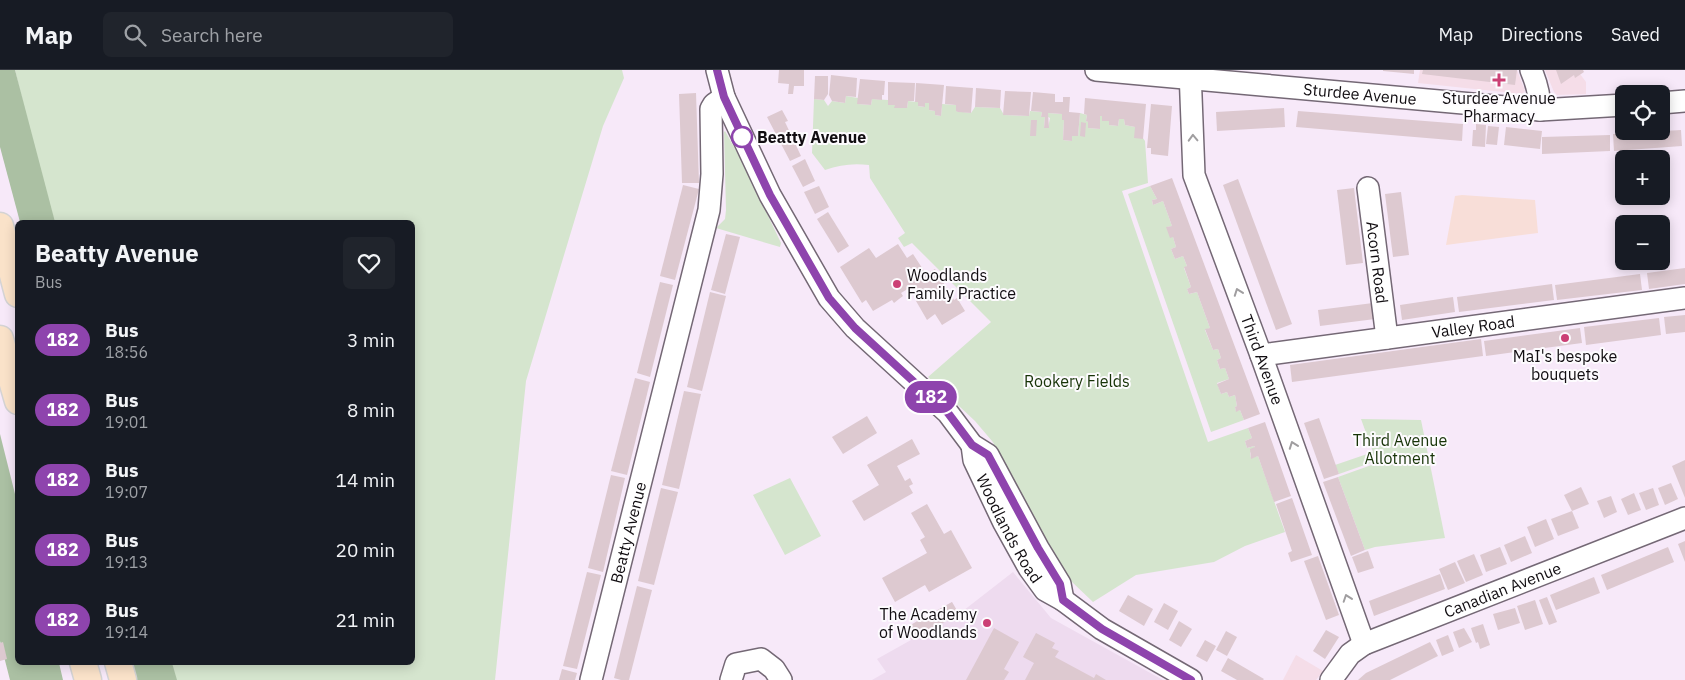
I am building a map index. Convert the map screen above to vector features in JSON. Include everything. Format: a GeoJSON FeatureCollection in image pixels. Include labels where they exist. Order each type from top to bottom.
{"type":"FeatureCollection","features":[{"type":"Feature","properties":{"kind":"main road"},"geometry":{"type":"LineString","coordinates":[[0,226],[15,283]]}},
{"type":"Feature","properties":{"kind":"main road"},"geometry":{"type":"LineString","coordinates":[[0,338],[15,390]]}},
{"type":"Feature","properties":{"kind":"main road"},"geometry":{"type":"LineString","coordinates":[[84,665],[88,680]]}},
{"type":"Feature","properties":{"kind":"main road"},"geometry":{"type":"LineString","coordinates":[[119,665],[123,680]]}},
{"type":"Feature","properties":{"kind":"street","name":"Woodlands Road"},"geometry":{"type":"LineString","coordinates":[[717,70],[724,97],[770,195],[829,298],[855,328],[948,413],[972,445],[974,460],[1013,540],[1029,568],[1047,592],[1063,600],[1102,629],[1190,680]]}},
{"type":"Feature","properties":{"kind":"street","name":"Sturdee Avenue"},"geometry":{"type":"LineString","coordinates":[[1096,70],[1190,74],[1540,110],[1615,106]]}},
{"type":"Feature","properties":{"kind":"street"},"geometry":{"type":"LineString","coordinates":[[1531,70],[1540,96],[1540,110]]}},
{"type":"Feature","properties":{"kind":"street","name":"Third Avenue"},"geometry":{"type":"LineString","coordinates":[[1190,74],[1194,175],[1261,355],[1364,644]]}},
{"type":"Feature","properties":{"kind":"street","name":"Beatty Avenue"},"geometry":{"type":"LineString","coordinates":[[591,680],[709,210],[712,174],[711,111],[714,104],[724,97]]}},
{"type":"Feature","properties":{"kind":"street"},"geometry":{"type":"LineString","coordinates":[[1670,102],[1685,101]]}},
{"type":"Feature","properties":{"kind":"street","name":"Acorn Road"},"geometry":{"type":"LineString","coordinates":[[1368,188],[1387,338]]}},
{"type":"Feature","properties":{"kind":"street","name":"Valley Road"},"geometry":{"type":"LineString","coordinates":[[1261,355],[1685,298]]}},
{"type":"Feature","properties":{"kind":"street","name":"Canadian Avenue"},"geometry":{"type":"LineString","coordinates":[[1331,680],[1351,653],[1364,644],[1685,518]]}},
{"type":"Feature","properties":{"kind":"street"},"geometry":{"type":"LineString","coordinates":[[731,680],[736,664],[761,659],[774,669],[781,680]]}},
{"type":"Feature","properties":{"kind":"shaded area"},"geometry":{"type":"Polygon","coordinates":[[[1420,70],[1517,70],[1525,91],[1522,94],[1418,83],[1420,70]]]}},
{"type":"Feature","properties":{"kind":"shaded area"},"geometry":{"type":"Polygon","coordinates":[[[1545,70],[1577,70],[1586,82],[1586,94],[1557,95],[1545,70]]]}},
{"type":"Feature","properties":{"kind":"shaded area"},"geometry":{"type":"Polygon","coordinates":[[[1455,196],[1535,200],[1538,233],[1446,245],[1455,196]]]}},
{"type":"Feature","properties":{"kind":"shaded area","name":"The Academy of Woodlands"},"geometry":{"type":"Polygon","coordinates":[[[1013,572],[1051,618],[1163,680],[872,680],[886,672],[877,659],[911,640],[905,628],[952,602],[959,614],[1013,572]]]}},
{"type":"Feature","properties":{"kind":"shaded area"},"geometry":{"type":"Polygon","coordinates":[[[1296,655],[1323,671],[1316,680],[1283,680],[1296,655]]]}},
{"type":"Feature","properties":{"kind":"green space"},"geometry":{"type":"Polygon","coordinates":[[[0,70],[15,70],[54,220],[19,220],[0,147],[0,70]]]}},
{"type":"Feature","properties":{"kind":"green space"},"geometry":{"type":"Polygon","coordinates":[[[15,70],[622,70],[624,78],[603,126],[526,381],[495,680],[162,680],[158,665],[415,665],[415,220],[52,220],[15,70]]]}},
{"type":"Feature","properties":{"kind":"green space","name":"Rookery Fields"},"geometry":{"type":"Polygon","coordinates":[[[846,96],[858,98],[858,104],[871,105],[872,99],[888,100],[888,105],[895,105],[895,108],[907,108],[908,101],[918,102],[918,106],[924,107],[925,103],[929,103],[929,110],[935,111],[935,115],[941,116],[942,104],[956,105],[956,111],[971,113],[975,107],[1000,108],[1004,115],[1029,116],[1030,111],[1042,112],[1041,117],[1045,117],[1044,128],[1048,128],[1050,118],[1048,113],[1062,114],[1062,120],[1064,120],[1063,140],[1072,141],[1072,136],[1078,136],[1080,113],[1087,115],[1088,128],[1100,129],[1100,116],[1102,116],[1102,121],[1109,121],[1109,125],[1118,126],[1119,119],[1124,119],[1125,125],[1135,127],[1145,141],[1148,183],[1122,191],[1208,442],[1248,428],[1252,438],[1245,441],[1247,448],[1255,447],[1250,453],[1251,458],[1258,456],[1285,532],[1245,546],[1214,562],[1136,575],[1093,602],[1072,582],[1052,555],[992,445],[994,444],[992,441],[975,421],[928,377],[991,322],[912,243],[904,247],[898,238],[905,233],[870,178],[869,165],[846,165],[825,170],[812,153],[814,99],[824,100],[828,106],[832,101],[845,103],[846,96]]]}},
{"type":"Feature","properties":{"kind":"green space"},"geometry":{"type":"Polygon","coordinates":[[[725,131],[742,161],[781,243],[780,247],[716,228],[725,219],[726,210],[725,131]]]}},
{"type":"Feature","properties":{"kind":"green space"},"geometry":{"type":"Polygon","coordinates":[[[1150,186],[1157,199],[1152,200],[1153,205],[1163,201],[1172,226],[1167,227],[1176,247],[1171,249],[1175,259],[1183,256],[1187,266],[1184,268],[1191,287],[1187,289],[1189,294],[1197,292],[1210,328],[1205,330],[1213,350],[1218,349],[1221,358],[1217,360],[1220,369],[1225,368],[1229,379],[1217,383],[1221,394],[1227,392],[1229,397],[1235,395],[1236,411],[1240,410],[1244,420],[1211,432],[1128,194],[1150,186]]]}},
{"type":"Feature","properties":{"kind":"green space","name":"Third Avenue Allotment"},"geometry":{"type":"Polygon","coordinates":[[[1361,419],[1421,420],[1445,538],[1365,550],[1338,477],[1377,463],[1376,461],[1339,474],[1335,465],[1373,452],[1361,419]]]}},
{"type":"Feature","properties":{"kind":"green space"},"geometry":{"type":"Polygon","coordinates":[[[0,434],[15,494],[15,665],[59,665],[63,680],[10,680],[0,641],[0,434]]]}},
{"type":"Feature","properties":{"kind":"green space"},"geometry":{"type":"Polygon","coordinates":[[[790,478],[821,536],[785,555],[753,495],[790,478]]]}},
{"type":"Feature","properties":{"kind":"green space"},"geometry":{"type":"Polygon","coordinates":[[[130,665],[173,665],[177,680],[134,680],[130,665]]]}},
{"type":"Feature","properties":{"kind":"building"},"geometry":{"type":"Polygon","coordinates":[[[779,70],[804,70],[804,86],[794,86],[793,94],[788,94],[789,84],[778,83],[779,70]]]}},
{"type":"Feature","properties":{"kind":"building"},"geometry":{"type":"Polygon","coordinates":[[[1414,70],[1414,74],[1383,71],[1414,70]]]}},
{"type":"Feature","properties":{"kind":"building"},"geometry":{"type":"Polygon","coordinates":[[[1423,70],[1517,70],[1515,85],[1422,74],[1423,70]]]}},
{"type":"Feature","properties":{"kind":"building"},"geometry":{"type":"Polygon","coordinates":[[[1556,70],[1583,70],[1584,72],[1575,78],[1574,75],[1561,84],[1556,70]]]}},
{"type":"Feature","properties":{"kind":"building"},"geometry":{"type":"Polygon","coordinates":[[[831,75],[857,78],[856,97],[846,96],[845,103],[832,101],[829,95],[831,75]]]}},
{"type":"Feature","properties":{"kind":"building"},"geometry":{"type":"Polygon","coordinates":[[[815,76],[828,76],[828,94],[824,100],[814,99],[815,76]]]}},
{"type":"Feature","properties":{"kind":"building"},"geometry":{"type":"Polygon","coordinates":[[[860,79],[885,81],[882,100],[872,99],[871,105],[857,104],[860,79]]]}},
{"type":"Feature","properties":{"kind":"building"},"geometry":{"type":"Polygon","coordinates":[[[888,82],[915,83],[914,101],[908,101],[907,108],[894,108],[895,105],[888,105],[888,82]]]}},
{"type":"Feature","properties":{"kind":"building"},"geometry":{"type":"Polygon","coordinates":[[[916,83],[944,85],[941,116],[935,115],[935,111],[929,110],[929,103],[925,103],[925,107],[918,106],[918,102],[915,102],[916,83]]]}},
{"type":"Feature","properties":{"kind":"building"},"geometry":{"type":"Polygon","coordinates":[[[946,86],[973,88],[971,113],[958,112],[956,111],[956,105],[945,104],[946,86]]]}},
{"type":"Feature","properties":{"kind":"building"},"geometry":{"type":"Polygon","coordinates":[[[976,88],[1001,90],[1000,108],[975,107],[976,88]]]}},
{"type":"Feature","properties":{"kind":"building"},"geometry":{"type":"Polygon","coordinates":[[[1005,91],[1031,92],[1029,116],[1003,115],[1005,91]]]}},
{"type":"Feature","properties":{"kind":"building"},"geometry":{"type":"Polygon","coordinates":[[[1033,92],[1055,94],[1055,102],[1063,102],[1063,97],[1070,97],[1069,112],[1080,113],[1078,136],[1072,136],[1072,141],[1063,140],[1064,120],[1062,120],[1062,114],[1048,113],[1049,128],[1044,128],[1045,117],[1041,117],[1042,112],[1031,111],[1033,92]]]}},
{"type":"Feature","properties":{"kind":"building"},"geometry":{"type":"Polygon","coordinates":[[[696,93],[699,183],[682,183],[679,94],[696,93]]]}},
{"type":"Feature","properties":{"kind":"building"},"geometry":{"type":"Polygon","coordinates":[[[1085,98],[1146,104],[1143,139],[1134,138],[1135,127],[1125,125],[1124,119],[1119,119],[1118,126],[1109,125],[1109,121],[1102,121],[1102,116],[1100,116],[1100,129],[1088,128],[1087,115],[1084,114],[1085,98]]]}},
{"type":"Feature","properties":{"kind":"building"},"geometry":{"type":"Polygon","coordinates":[[[1151,104],[1172,106],[1168,156],[1151,154],[1151,148],[1147,148],[1151,104]]]}},
{"type":"Feature","properties":{"kind":"building"},"geometry":{"type":"Polygon","coordinates":[[[1284,108],[1285,127],[1217,131],[1216,112],[1284,108]]]}},
{"type":"Feature","properties":{"kind":"building"},"geometry":{"type":"Polygon","coordinates":[[[782,110],[788,121],[785,122],[801,156],[790,161],[767,117],[782,110]]]}},
{"type":"Feature","properties":{"kind":"building"},"geometry":{"type":"Polygon","coordinates":[[[1298,111],[1463,124],[1462,141],[1296,127],[1298,111]]]}},
{"type":"Feature","properties":{"kind":"building"},"geometry":{"type":"Polygon","coordinates":[[[1031,120],[1037,120],[1036,136],[1030,136],[1031,120]]]}},
{"type":"Feature","properties":{"kind":"building"},"geometry":{"type":"Polygon","coordinates":[[[1081,122],[1086,123],[1085,137],[1080,136],[1081,122]]]}},
{"type":"Feature","properties":{"kind":"building"},"geometry":{"type":"Polygon","coordinates":[[[1476,124],[1486,125],[1485,147],[1472,146],[1473,130],[1476,130],[1476,124]]]}},
{"type":"Feature","properties":{"kind":"building"},"geometry":{"type":"Polygon","coordinates":[[[1488,126],[1499,127],[1497,145],[1486,144],[1488,126]]]}},
{"type":"Feature","properties":{"kind":"building"},"geometry":{"type":"Polygon","coordinates":[[[1506,127],[1542,131],[1540,149],[1504,145],[1506,127]]]}},
{"type":"Feature","properties":{"kind":"building"},"geometry":{"type":"Polygon","coordinates":[[[1681,130],[1682,146],[1614,151],[1613,134],[1615,134],[1615,140],[1670,140],[1670,131],[1681,130]]]}},
{"type":"Feature","properties":{"kind":"building"},"geometry":{"type":"Polygon","coordinates":[[[1610,135],[1610,151],[1542,154],[1542,137],[1610,135]]]}},
{"type":"Feature","properties":{"kind":"building"},"geometry":{"type":"Polygon","coordinates":[[[805,159],[815,181],[803,187],[792,166],[805,159]]]}},
{"type":"Feature","properties":{"kind":"building"},"geometry":{"type":"Polygon","coordinates":[[[1172,178],[1260,414],[1244,420],[1240,410],[1236,412],[1235,395],[1229,397],[1227,392],[1221,394],[1217,384],[1229,379],[1225,368],[1220,369],[1217,360],[1221,358],[1218,349],[1213,350],[1205,329],[1210,328],[1197,292],[1189,294],[1187,289],[1191,287],[1184,267],[1187,266],[1183,256],[1175,259],[1171,249],[1176,247],[1173,237],[1170,238],[1166,227],[1172,226],[1163,201],[1153,205],[1152,200],[1157,199],[1150,186],[1172,178]]]}},
{"type":"Feature","properties":{"kind":"building"},"geometry":{"type":"Polygon","coordinates":[[[1238,179],[1292,324],[1276,330],[1223,185],[1238,179]]]}},
{"type":"Feature","properties":{"kind":"building"},"geometry":{"type":"Polygon","coordinates":[[[683,185],[699,189],[675,280],[660,276],[683,185]]]}},
{"type":"Feature","properties":{"kind":"building"},"geometry":{"type":"Polygon","coordinates":[[[819,186],[829,207],[815,214],[804,192],[819,186]]]}},
{"type":"Feature","properties":{"kind":"building"},"geometry":{"type":"Polygon","coordinates":[[[1354,188],[1363,263],[1346,265],[1337,190],[1354,188]]]}},
{"type":"Feature","properties":{"kind":"building"},"geometry":{"type":"Polygon","coordinates":[[[1401,192],[1409,255],[1393,257],[1385,194],[1401,192]]]}},
{"type":"Feature","properties":{"kind":"building"},"geometry":{"type":"Polygon","coordinates":[[[828,212],[849,246],[838,253],[817,219],[828,212]]]}},
{"type":"Feature","properties":{"kind":"building"},"geometry":{"type":"Polygon","coordinates":[[[726,234],[740,237],[725,294],[711,290],[726,234]]]}},
{"type":"Feature","properties":{"kind":"building","name":"Woodlands Family Practice"},"geometry":{"type":"Polygon","coordinates":[[[898,244],[907,258],[913,254],[926,274],[935,269],[954,300],[957,298],[965,311],[942,325],[935,314],[927,320],[916,301],[922,297],[920,294],[916,296],[912,290],[916,288],[914,285],[901,293],[903,296],[894,303],[892,300],[873,311],[866,300],[862,303],[840,267],[869,248],[876,258],[898,244]]]}},
{"type":"Feature","properties":{"kind":"building"},"geometry":{"type":"Polygon","coordinates":[[[1685,268],[1685,284],[1649,289],[1647,273],[1685,268]]]}},
{"type":"Feature","properties":{"kind":"building"},"geometry":{"type":"Polygon","coordinates":[[[1640,274],[1642,290],[1557,300],[1555,285],[1640,274]]]}},
{"type":"Feature","properties":{"kind":"building"},"geometry":{"type":"Polygon","coordinates":[[[660,282],[673,285],[650,377],[637,373],[660,282]]]}},
{"type":"Feature","properties":{"kind":"building"},"geometry":{"type":"Polygon","coordinates":[[[1552,284],[1554,300],[1459,312],[1457,297],[1552,284]]]}},
{"type":"Feature","properties":{"kind":"building"},"geometry":{"type":"Polygon","coordinates":[[[710,292],[726,296],[702,391],[687,387],[710,292]]]}},
{"type":"Feature","properties":{"kind":"building"},"geometry":{"type":"Polygon","coordinates":[[[1453,297],[1455,312],[1402,320],[1400,305],[1453,297]]]}},
{"type":"Feature","properties":{"kind":"building"},"geometry":{"type":"Polygon","coordinates":[[[1373,303],[1375,319],[1320,326],[1318,310],[1373,303]]]}},
{"type":"Feature","properties":{"kind":"building"},"geometry":{"type":"Polygon","coordinates":[[[1685,315],[1685,332],[1666,334],[1664,317],[1685,315]]]}},
{"type":"Feature","properties":{"kind":"building"},"geometry":{"type":"Polygon","coordinates":[[[1659,318],[1661,335],[1586,345],[1584,327],[1659,318]]]}},
{"type":"Feature","properties":{"kind":"building"},"geometry":{"type":"Polygon","coordinates":[[[1580,328],[1582,343],[1486,356],[1484,341],[1580,328]]]}},
{"type":"Feature","properties":{"kind":"building"},"geometry":{"type":"Polygon","coordinates":[[[1481,339],[1483,356],[1292,382],[1290,365],[1481,339]]]}},
{"type":"Feature","properties":{"kind":"building"},"geometry":{"type":"Polygon","coordinates":[[[635,378],[650,382],[627,475],[611,471],[635,378]]]}},
{"type":"Feature","properties":{"kind":"building"},"geometry":{"type":"Polygon","coordinates":[[[684,391],[701,394],[679,489],[662,485],[684,391]]]}},
{"type":"Feature","properties":{"kind":"building"},"geometry":{"type":"Polygon","coordinates":[[[867,416],[877,433],[843,454],[832,437],[867,416]]]}},
{"type":"Feature","properties":{"kind":"building"},"geometry":{"type":"Polygon","coordinates":[[[1319,418],[1339,474],[1324,479],[1304,423],[1319,418]]]}},
{"type":"Feature","properties":{"kind":"building"},"geometry":{"type":"Polygon","coordinates":[[[1265,422],[1291,496],[1274,502],[1258,456],[1251,459],[1250,449],[1255,447],[1247,448],[1245,441],[1252,438],[1248,428],[1265,422]]]}},
{"type":"Feature","properties":{"kind":"building"},"geometry":{"type":"Polygon","coordinates":[[[912,439],[920,454],[897,466],[905,481],[910,478],[913,484],[909,486],[913,493],[864,521],[852,501],[879,485],[867,465],[912,439]]]}},
{"type":"Feature","properties":{"kind":"building"},"geometry":{"type":"Polygon","coordinates":[[[1685,460],[1685,498],[1672,466],[1685,460]]]}},
{"type":"Feature","properties":{"kind":"building"},"geometry":{"type":"Polygon","coordinates":[[[611,475],[625,478],[603,572],[588,568],[611,475]]]}},
{"type":"Feature","properties":{"kind":"building"},"geometry":{"type":"Polygon","coordinates":[[[1338,477],[1365,550],[1351,556],[1323,482],[1338,477]]]}},
{"type":"Feature","properties":{"kind":"building"},"geometry":{"type":"Polygon","coordinates":[[[1671,483],[1678,499],[1665,505],[1658,488],[1671,483]]]}},
{"type":"Feature","properties":{"kind":"building"},"geometry":{"type":"Polygon","coordinates":[[[1581,487],[1589,504],[1572,511],[1564,495],[1581,487]]]}},
{"type":"Feature","properties":{"kind":"building"},"geometry":{"type":"Polygon","coordinates":[[[661,488],[678,492],[654,585],[638,581],[661,488]]]}},
{"type":"Feature","properties":{"kind":"building"},"geometry":{"type":"Polygon","coordinates":[[[1653,488],[1659,505],[1646,510],[1639,493],[1653,488]]]}},
{"type":"Feature","properties":{"kind":"building"},"geometry":{"type":"Polygon","coordinates":[[[1634,493],[1641,510],[1628,515],[1621,499],[1634,493]]]}},
{"type":"Feature","properties":{"kind":"building"},"geometry":{"type":"Polygon","coordinates":[[[1611,496],[1617,512],[1604,518],[1597,501],[1611,496]]]}},
{"type":"Feature","properties":{"kind":"building"},"geometry":{"type":"Polygon","coordinates":[[[1292,498],[1312,555],[1291,562],[1288,553],[1292,551],[1276,504],[1292,498]]]}},
{"type":"Feature","properties":{"kind":"building"},"geometry":{"type":"Polygon","coordinates":[[[927,504],[944,534],[951,530],[972,568],[929,592],[925,585],[895,602],[882,578],[927,553],[920,540],[925,537],[911,513],[927,504]]]}},
{"type":"Feature","properties":{"kind":"building"},"geometry":{"type":"Polygon","coordinates":[[[1572,511],[1579,528],[1558,536],[1551,519],[1572,511]]]}},
{"type":"Feature","properties":{"kind":"building"},"geometry":{"type":"Polygon","coordinates":[[[1546,519],[1554,539],[1535,547],[1527,527],[1546,519]]]}},
{"type":"Feature","properties":{"kind":"building"},"geometry":{"type":"Polygon","coordinates":[[[1525,536],[1532,553],[1511,562],[1504,545],[1525,536]]]}},
{"type":"Feature","properties":{"kind":"building"},"geometry":{"type":"Polygon","coordinates":[[[1685,541],[1685,562],[1678,544],[1685,541]]]}},
{"type":"Feature","properties":{"kind":"building"},"geometry":{"type":"Polygon","coordinates":[[[1500,547],[1507,564],[1486,572],[1480,555],[1500,547]]]}},
{"type":"Feature","properties":{"kind":"building"},"geometry":{"type":"Polygon","coordinates":[[[1668,547],[1674,562],[1607,590],[1601,575],[1668,547]]]}},
{"type":"Feature","properties":{"kind":"building"},"geometry":{"type":"Polygon","coordinates":[[[1368,551],[1374,568],[1358,573],[1352,557],[1368,551]]]}},
{"type":"Feature","properties":{"kind":"building"},"geometry":{"type":"Polygon","coordinates":[[[1474,554],[1483,575],[1466,582],[1457,561],[1474,554]]]}},
{"type":"Feature","properties":{"kind":"building"},"geometry":{"type":"Polygon","coordinates":[[[1318,556],[1339,615],[1326,620],[1304,561],[1318,556]]]}},
{"type":"Feature","properties":{"kind":"building"},"geometry":{"type":"Polygon","coordinates":[[[1455,562],[1465,583],[1448,590],[1439,569],[1455,562]]]}},
{"type":"Feature","properties":{"kind":"building"},"geometry":{"type":"Polygon","coordinates":[[[587,572],[601,575],[577,669],[563,666],[587,572]]]}},
{"type":"Feature","properties":{"kind":"building"},"geometry":{"type":"Polygon","coordinates":[[[1440,574],[1445,589],[1374,616],[1369,601],[1440,574]]]}},
{"type":"Feature","properties":{"kind":"building"},"geometry":{"type":"Polygon","coordinates":[[[1594,577],[1600,593],[1556,610],[1550,595],[1594,577]]]}},
{"type":"Feature","properties":{"kind":"building"},"geometry":{"type":"Polygon","coordinates":[[[637,586],[652,590],[629,680],[621,680],[614,678],[637,586]]]}},
{"type":"Feature","properties":{"kind":"building"},"geometry":{"type":"Polygon","coordinates":[[[1128,595],[1153,609],[1144,626],[1119,611],[1128,595]]]}},
{"type":"Feature","properties":{"kind":"building"},"geometry":{"type":"Polygon","coordinates":[[[1547,597],[1557,622],[1549,625],[1539,600],[1547,597]]]}},
{"type":"Feature","properties":{"kind":"building"},"geometry":{"type":"Polygon","coordinates":[[[1535,600],[1543,624],[1525,630],[1517,606],[1535,600]]]}},
{"type":"Feature","properties":{"kind":"building"},"geometry":{"type":"Polygon","coordinates":[[[952,602],[959,614],[912,640],[905,628],[952,602]]]}},
{"type":"Feature","properties":{"kind":"building"},"geometry":{"type":"Polygon","coordinates":[[[1164,603],[1178,611],[1168,630],[1154,622],[1164,603]]]}},
{"type":"Feature","properties":{"kind":"building"},"geometry":{"type":"Polygon","coordinates":[[[1515,608],[1520,623],[1498,630],[1493,614],[1515,608]]]}},
{"type":"Feature","properties":{"kind":"building"},"geometry":{"type":"Polygon","coordinates":[[[1179,621],[1192,629],[1181,647],[1169,640],[1179,621]]]}},
{"type":"Feature","properties":{"kind":"building"},"geometry":{"type":"Polygon","coordinates":[[[1483,624],[1490,645],[1480,649],[1471,628],[1483,624]]]}},
{"type":"Feature","properties":{"kind":"building"},"geometry":{"type":"Polygon","coordinates":[[[994,628],[1019,642],[1004,669],[1009,672],[1004,680],[966,680],[994,628]]]}},
{"type":"Feature","properties":{"kind":"building"},"geometry":{"type":"Polygon","coordinates":[[[1464,628],[1472,642],[1459,648],[1453,632],[1464,628]]]}},
{"type":"Feature","properties":{"kind":"building"},"geometry":{"type":"Polygon","coordinates":[[[1326,630],[1339,637],[1325,659],[1313,651],[1326,630]]]}},
{"type":"Feature","properties":{"kind":"building"},"geometry":{"type":"Polygon","coordinates":[[[1226,631],[1237,637],[1227,656],[1216,650],[1226,631]]]}},
{"type":"Feature","properties":{"kind":"building"},"geometry":{"type":"Polygon","coordinates":[[[1036,633],[1055,643],[1052,648],[1059,651],[1055,657],[1094,678],[1096,674],[1106,680],[1025,680],[1034,663],[1023,657],[1036,633]]]}},
{"type":"Feature","properties":{"kind":"building"},"geometry":{"type":"Polygon","coordinates":[[[1448,635],[1454,651],[1442,656],[1436,640],[1448,635]]]}},
{"type":"Feature","properties":{"kind":"building"},"geometry":{"type":"Polygon","coordinates":[[[1205,640],[1216,646],[1207,662],[1196,656],[1205,640]]]}},
{"type":"Feature","properties":{"kind":"building"},"geometry":{"type":"Polygon","coordinates":[[[3,642],[7,659],[0,661],[0,643],[3,642]]]}},
{"type":"Feature","properties":{"kind":"building"},"geometry":{"type":"Polygon","coordinates":[[[1430,642],[1438,656],[1390,680],[1358,680],[1366,673],[1430,642]]]}},
{"type":"Feature","properties":{"kind":"building"},"geometry":{"type":"Polygon","coordinates":[[[1228,658],[1264,679],[1237,680],[1221,671],[1228,658]]]}},
{"type":"Feature","properties":{"kind":"building"},"geometry":{"type":"Polygon","coordinates":[[[562,669],[577,673],[575,680],[559,680],[562,669]]]}},
{"type":"Feature","properties":{"kind":"bus line","name":"182"},"geometry":{"type":"LineString","coordinates":[[717,70],[724,97],[770,195],[829,298],[855,328],[948,413],[972,445],[988,455],[1038,548],[1060,584],[1063,600],[1102,629],[1191,680]]}},
{"type":"Feature","properties":{"kind":"place","name":"Sturdee Avenue Pharmacy"},"geometry":{"type":"Point","coordinates":[1499,80]}},
{"type":"Feature","properties":{"kind":"place","name":"Beatty Avenue"},"geometry":{"type":"Point","coordinates":[742,137]}},
{"type":"Feature","properties":{"kind":"place","name":"Woodlands Family Practice"},"geometry":{"type":"Point","coordinates":[897,284]}},
{"type":"Feature","properties":{"kind":"place","name":"MaI's bespoke bouquets"},"geometry":{"type":"Point","coordinates":[1565,338]}},
{"type":"Feature","properties":{"kind":"place","name":"The Academy of Woodlands"},"geometry":{"type":"Point","coordinates":[987,623]}}]}
